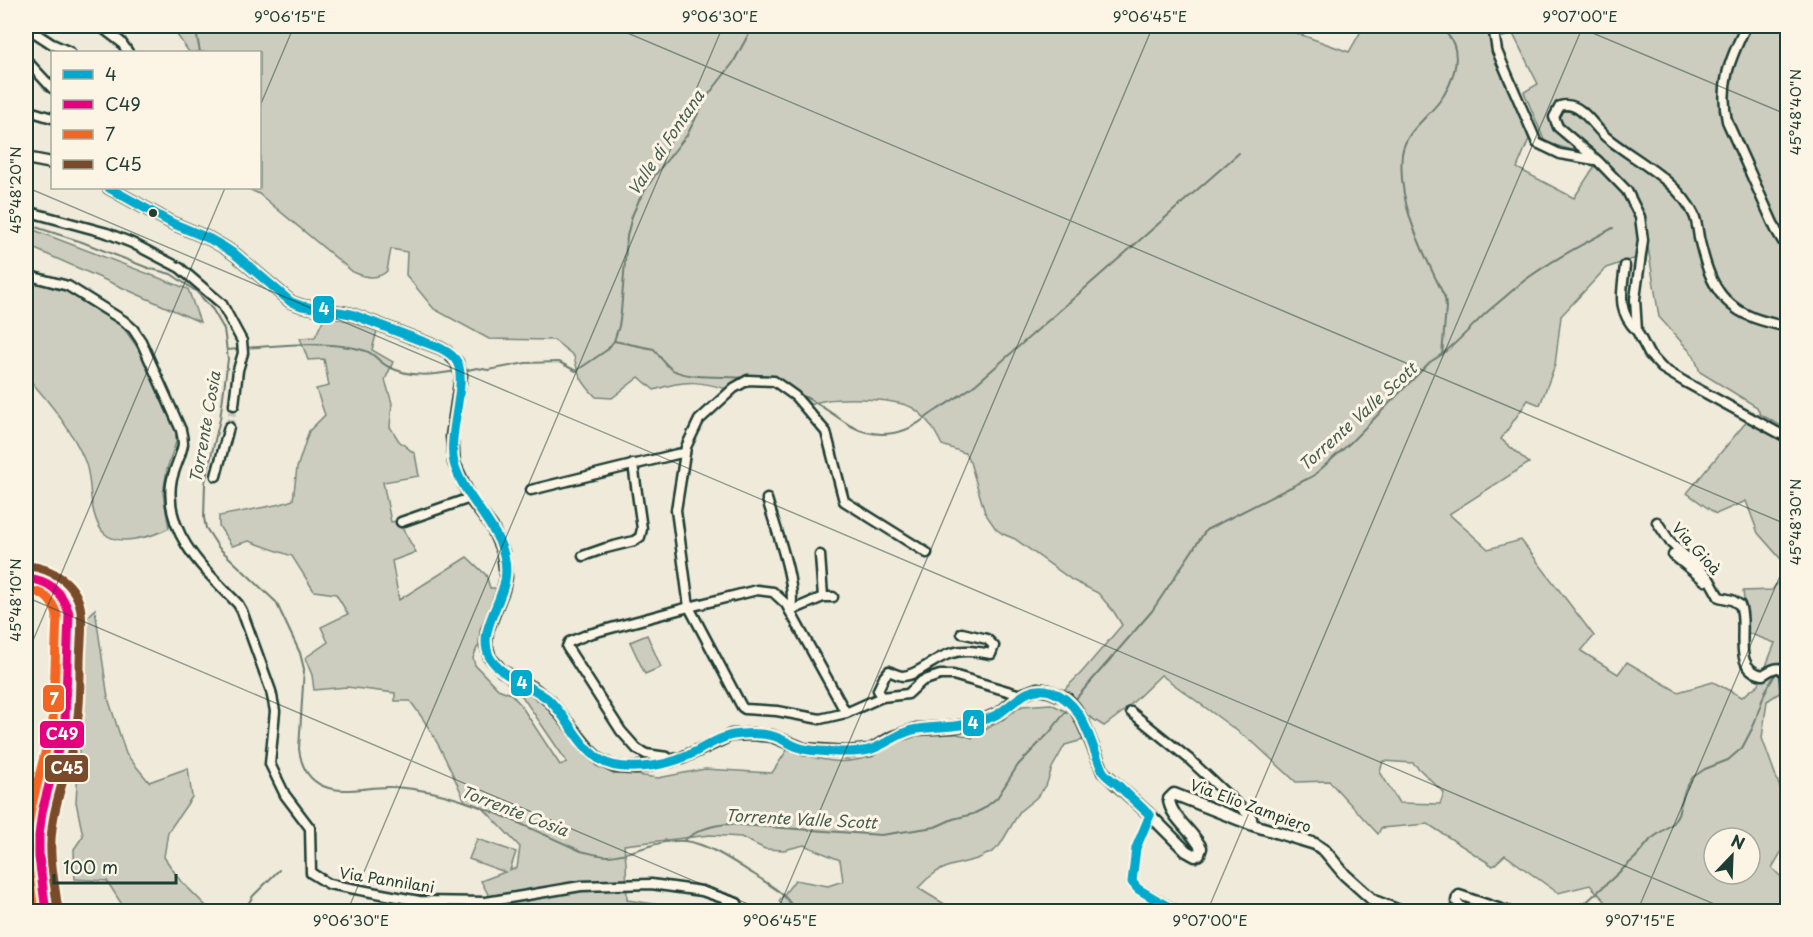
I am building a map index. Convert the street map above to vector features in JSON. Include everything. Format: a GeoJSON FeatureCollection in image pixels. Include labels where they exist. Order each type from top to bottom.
{"type":"FeatureCollection","features":[{"type":"Feature","properties":{"kind":"main road"},"geometry":{"type":"LineString","coordinates":[[26,578],[49,583],[66,602],[69,613],[65,722],[39,828],[45,905]]}},
{"type":"Feature","properties":{"kind":"street"},"geometry":{"type":"LineString","coordinates":[[100,26],[121,42],[127,51]]}},
{"type":"Feature","properties":{"kind":"street"},"geometry":{"type":"LineString","coordinates":[[1493,26],[1497,51],[1537,143],[1560,153],[1598,161]]}},
{"type":"Feature","properties":{"kind":"street"},"geometry":{"type":"LineString","coordinates":[[1746,26],[1725,76],[1727,121],[1776,230],[1788,250]]}},
{"type":"Feature","properties":{"kind":"street"},"geometry":{"type":"LineString","coordinates":[[26,27],[51,44],[68,51]]}},
{"type":"Feature","properties":{"kind":"street"},"geometry":{"type":"LineString","coordinates":[[26,60],[51,86]]}},
{"type":"Feature","properties":{"kind":"street"},"geometry":{"type":"LineString","coordinates":[[1636,331],[1635,299],[1643,240],[1640,217],[1627,191],[1598,161],[1558,127],[1554,117],[1560,106],[1566,104],[1580,110],[1606,137],[1660,175],[1681,196],[1694,215],[1704,259],[1715,285],[1726,300],[1758,321],[1788,327]]}},
{"type":"Feature","properties":{"kind":"street"},"geometry":{"type":"LineString","coordinates":[[26,110],[51,118]]}},
{"type":"Feature","properties":{"kind":"street"},"geometry":{"type":"LineString","coordinates":[[26,158],[51,163]]}},
{"type":"Feature","properties":{"kind":"street"},"geometry":{"type":"LineString","coordinates":[[111,189],[172,223],[224,247],[291,302],[351,314],[440,348],[453,356],[460,369],[461,382],[452,436],[454,463],[470,498],[492,527],[505,562],[506,577],[503,590],[487,631],[486,645],[490,658],[502,671],[534,688],[550,701],[591,753],[600,760],[615,767],[634,768],[672,762],[731,735],[752,734],[772,736],[804,749],[846,752],[870,750],[893,737],[916,729],[953,727],[979,722],[1000,713],[1022,695],[1037,689],[1049,691],[1066,698],[1075,708],[1084,724],[1103,772],[1150,815],[1136,848],[1132,882],[1138,889],[1178,912]]}},
{"type":"Feature","properties":{"kind":"street"},"geometry":{"type":"LineString","coordinates":[[26,211],[115,236],[180,268],[222,304],[242,341],[243,353],[238,370],[234,405]]}},
{"type":"Feature","properties":{"kind":"street"},"geometry":{"type":"LineString","coordinates":[[1625,266],[1621,300],[1627,322],[1636,331],[1649,354],[1662,368],[1788,438]]}},
{"type":"Feature","properties":{"kind":"street","name":"Via Pannilani"},"geometry":{"type":"LineString","coordinates":[[26,275],[68,286],[124,321],[141,341],[181,430],[183,443],[172,480],[170,496],[172,513],[183,541],[195,558],[242,611],[271,691],[275,711],[270,764],[285,795],[310,828],[311,873],[329,884],[419,901],[486,902],[580,886],[651,884],[702,891],[737,903],[741,912]]}},
{"type":"Feature","properties":{"kind":"street"},"geometry":{"type":"LineString","coordinates":[[927,553],[844,501],[826,432],[795,396],[774,381],[748,380],[734,388],[699,420],[686,447],[676,510],[689,607],[742,707],[820,719],[846,713],[882,697],[908,694],[922,681],[940,675],[953,675],[1022,695]]}},
{"type":"Feature","properties":{"kind":"street"},"geometry":{"type":"LineString","coordinates":[[216,476],[229,427]]}},
{"type":"Feature","properties":{"kind":"street"},"geometry":{"type":"LineString","coordinates":[[531,490],[685,453]]}},
{"type":"Feature","properties":{"kind":"street"},"geometry":{"type":"LineString","coordinates":[[583,556],[634,541],[640,537],[642,529],[633,464]]}},
{"type":"Feature","properties":{"kind":"street"},"geometry":{"type":"LineString","coordinates":[[401,522],[470,498]]}},
{"type":"Feature","properties":{"kind":"street"},"geometry":{"type":"LineString","coordinates":[[766,499],[792,584],[790,611]]}},
{"type":"Feature","properties":{"kind":"street","name":"Via Gioà"},"geometry":{"type":"LineString","coordinates":[[1656,522],[1671,543],[1708,577],[1719,597],[1732,600],[1740,605],[1743,620],[1743,657],[1747,667],[1754,673],[1763,675],[1776,668],[1783,671],[1786,682],[1785,699],[1788,704]]}},
{"type":"Feature","properties":{"kind":"street"},"geometry":{"type":"LineString","coordinates":[[820,555],[823,597]]}},
{"type":"Feature","properties":{"kind":"street"},"geometry":{"type":"LineString","coordinates":[[1673,555],[1713,586]]}},
{"type":"Feature","properties":{"kind":"street"},"geometry":{"type":"LineString","coordinates":[[672,762],[667,757],[646,754],[637,749],[621,731],[567,647],[569,642],[589,634],[757,590],[773,592],[786,604],[846,713]]}},
{"type":"Feature","properties":{"kind":"street"},"geometry":{"type":"LineString","coordinates":[[790,611],[823,597],[833,597]]}},
{"type":"Feature","properties":{"kind":"street"},"geometry":{"type":"LineString","coordinates":[[882,697],[878,690],[889,671],[903,676],[916,672],[937,658],[954,652],[969,651],[991,654],[994,646],[987,639],[962,633]]}},
{"type":"Feature","properties":{"kind":"street"},"geometry":{"type":"LineString","coordinates":[[1131,712],[1190,759],[1252,818],[1253,825]]}},
{"type":"Feature","properties":{"kind":"street","name":"Via Elio Zampiero"},"geometry":{"type":"LineString","coordinates":[[1150,815],[1186,852],[1195,856],[1199,854],[1201,848],[1199,844],[1170,808],[1169,799],[1174,794],[1253,825],[1316,844],[1374,902],[1402,912]]}},
{"type":"Feature","properties":{"kind":"street"},"geometry":{"type":"LineString","coordinates":[[1467,912],[1456,901],[1459,895],[1510,912]]}},
{"type":"Feature","properties":{"kind":"street"},"geometry":{"type":"LineString","coordinates":[[26,896],[45,905]]}},
{"type":"Feature","properties":{"kind":"shaded area"},"geometry":{"type":"Polygon","coordinates":[[[168,26],[1277,26],[1349,52],[1364,26],[1470,26],[1476,32],[1485,26],[1529,139],[1517,168],[1574,198],[1596,164],[1626,196],[1637,222],[1639,257],[1606,268],[1561,316],[1555,365],[1540,405],[1528,400],[1501,439],[1529,463],[1449,514],[1488,549],[1521,540],[1594,636],[1581,651],[1618,674],[1627,662],[1678,692],[1713,682],[1742,697],[1759,684],[1775,643],[1748,633],[1743,591],[1772,590],[1787,569],[1787,688],[1767,701],[1762,738],[1787,807],[1787,842],[1772,868],[1787,883],[1787,911],[1610,911],[1607,903],[1590,885],[1558,893],[1505,855],[1493,866],[1428,824],[1381,828],[1378,834],[1329,781],[1296,782],[1255,744],[1161,675],[1124,711],[1104,726],[1080,711],[1064,690],[1122,625],[1098,593],[1072,580],[1015,539],[996,529],[985,513],[970,462],[965,453],[942,445],[930,425],[918,412],[913,408],[893,402],[862,399],[820,402],[810,405],[804,411],[781,388],[764,382],[755,382],[733,391],[694,383],[676,384],[654,390],[639,377],[612,398],[596,397],[581,378],[574,356],[554,340],[489,339],[434,309],[406,275],[407,252],[391,249],[387,271],[379,276],[366,276],[353,272],[259,194],[249,189],[261,189],[261,51],[188,51],[173,29],[168,26]],[[1383,761],[1380,772],[1399,803],[1440,804],[1444,793],[1413,763],[1383,761]]]}},
{"type":"Feature","properties":{"kind":"shaded area"},"geometry":{"type":"Polygon","coordinates":[[[1500,26],[1787,26],[1787,429],[1760,414],[1757,407],[1700,372],[1694,356],[1659,317],[1645,228],[1636,198],[1602,159],[1545,142],[1524,92],[1538,84],[1513,34],[1503,37],[1500,26]]]}},
{"type":"Feature","properties":{"kind":"shaded area"},"geometry":{"type":"Polygon","coordinates":[[[26,227],[188,289],[200,322],[26,245],[26,227]]]}},
{"type":"Feature","properties":{"kind":"shaded area"},"geometry":{"type":"Polygon","coordinates":[[[26,279],[66,287],[102,310],[125,330],[147,361],[176,432],[176,442],[167,469],[163,494],[169,528],[149,536],[125,540],[110,537],[100,528],[92,504],[88,470],[79,448],[58,415],[26,376],[26,279]]]}},
{"type":"Feature","properties":{"kind":"shaded area"},"geometry":{"type":"Polygon","coordinates":[[[325,316],[347,319],[377,331],[372,350],[393,362],[385,380],[392,403],[390,427],[399,441],[415,454],[419,476],[383,482],[391,522],[398,521],[416,552],[392,561],[399,600],[467,557],[486,575],[490,588],[495,588],[496,592],[484,621],[479,641],[481,644],[473,658],[475,665],[498,689],[511,694],[520,704],[560,765],[567,762],[522,696],[496,673],[531,693],[561,721],[594,763],[615,772],[658,778],[705,769],[772,773],[787,750],[827,760],[857,760],[876,754],[897,741],[918,733],[946,732],[973,738],[1022,706],[1051,704],[1071,714],[1083,740],[1065,745],[1052,768],[1046,786],[1020,811],[994,851],[977,859],[938,871],[918,888],[956,911],[786,911],[779,901],[795,880],[828,886],[843,881],[840,860],[804,845],[784,850],[765,849],[741,837],[710,835],[624,845],[627,900],[701,911],[497,911],[481,881],[505,872],[469,859],[477,839],[516,852],[510,870],[517,868],[520,847],[483,808],[465,801],[434,737],[410,701],[395,701],[395,693],[347,687],[314,690],[312,675],[305,658],[328,642],[321,627],[348,614],[336,594],[314,591],[292,556],[249,541],[232,546],[219,526],[219,516],[293,500],[297,468],[309,431],[325,415],[316,389],[329,386],[324,359],[308,360],[300,338],[315,337],[325,316]]]}},
{"type":"Feature","properties":{"kind":"shaded area"},"geometry":{"type":"Polygon","coordinates":[[[1748,420],[1787,441],[1787,566],[1758,533],[1746,501],[1716,514],[1687,493],[1748,420]]]}},
{"type":"Feature","properties":{"kind":"shaded area"},"geometry":{"type":"Polygon","coordinates":[[[95,609],[108,698],[126,754],[149,782],[188,768],[192,797],[168,832],[164,857],[179,879],[209,911],[122,911],[121,903],[107,881],[75,879],[74,849],[83,836],[76,802],[83,623],[95,609]]]}},
{"type":"Feature","properties":{"kind":"shaded area"},"geometry":{"type":"Polygon","coordinates":[[[647,635],[661,667],[645,674],[630,642],[647,635]]]}},
{"type":"Feature","properties":{"kind":"waterway"},"geometry":{"type":"LineString","coordinates":[[195,26],[200,51]]}},
{"type":"Feature","properties":{"kind":"waterway","name":"Valle di Fontana"},"geometry":{"type":"LineString","coordinates":[[463,371],[477,368],[488,370],[526,363],[559,362],[576,371],[607,350],[614,341],[619,326],[627,236],[639,200],[655,175],[687,135],[706,98],[733,63],[753,26]]}},
{"type":"Feature","properties":{"kind":"waterway"},"geometry":{"type":"LineString","coordinates":[[1436,26],[1446,33],[1452,42],[1455,50],[1455,69],[1444,95],[1407,139],[1402,154],[1402,173],[1408,211],[1414,229],[1445,298],[1442,355]]}},
{"type":"Feature","properties":{"kind":"waterway"},"geometry":{"type":"LineString","coordinates":[[799,394],[851,426],[864,431],[878,434],[891,433],[914,426],[976,384],[1239,153]]}},
{"type":"Feature","properties":{"kind":"waterway","name":"Torrente Cosia"},"geometry":{"type":"LineString","coordinates":[[26,224],[82,242],[148,268],[171,274],[197,292],[213,310],[224,329],[228,359],[220,419],[205,482],[204,518],[206,528],[219,548],[276,602],[300,653],[304,669],[299,749],[303,766],[313,780],[323,786],[339,790],[396,787],[432,792],[469,803],[581,851],[598,855],[618,855],[665,842],[694,843],[721,854],[755,875],[783,895],[795,912]]}},
{"type":"Feature","properties":{"kind":"waterway","name":"Torrente Valle Scott"},"geometry":{"type":"LineString","coordinates":[[1073,702],[1152,611],[1206,530],[1313,476],[1350,443],[1430,362],[1447,350],[1525,280],[1557,259],[1613,228]]}},
{"type":"Feature","properties":{"kind":"waterway"},"geometry":{"type":"LineString","coordinates":[[614,341],[654,349],[668,366],[680,373],[745,378]]}},
{"type":"Feature","properties":{"kind":"waterway","name":"Valle di Fontana"},"geometry":{"type":"LineString","coordinates":[[245,348],[306,344],[338,345],[366,351],[386,365],[406,373],[431,374],[457,371]]}},
{"type":"Feature","properties":{"kind":"waterway","name":"Valle di Fontana"},"geometry":{"type":"LineString","coordinates":[[227,350],[239,349]]}},
{"type":"Feature","properties":{"kind":"waterway"},"geometry":{"type":"LineString","coordinates":[[1781,665],[1788,652]]}},
{"type":"Feature","properties":{"kind":"waterway"},"geometry":{"type":"LineString","coordinates":[[1581,907],[1636,857],[1651,839],[1672,824],[1678,814],[1685,790],[1693,777],[1705,769],[1728,760],[1742,748],[1753,727],[1765,692],[1776,673]]}},
{"type":"Feature","properties":{"kind":"waterway","name":"Torrente Valle Scott"},"geometry":{"type":"LineString","coordinates":[[683,841],[703,829],[727,824],[881,835],[935,827],[973,814],[997,798],[1018,765],[1050,732],[1070,706]]}},
{"type":"Feature","properties":{"kind":"waterway"},"geometry":{"type":"LineString","coordinates":[[243,912],[253,896],[279,870]]}},
{"type":"Feature","properties":{"kind":"tunnel"},"geometry":{"type":"LineString","coordinates":[[229,427],[234,405]]}},
{"type":"Feature","properties":{"kind":"transit line","name":"4"},"geometry":{"type":"LineString","coordinates":[[111,189],[172,223],[224,247],[291,302],[351,314],[440,348],[454,358],[460,371],[453,438],[454,463],[468,492],[495,534],[506,563],[503,589],[486,637],[489,656],[508,675],[548,699],[585,746],[599,759],[608,764],[630,767],[667,763],[728,736],[738,734],[773,736],[796,747],[810,750],[866,751],[912,730],[965,725],[994,716],[1029,692],[1042,690],[1050,691],[1069,702],[1086,727],[1104,773],[1150,815]]}},
{"type":"Feature","properties":{"kind":"transit line","name":"C45"},"geometry":{"type":"LineString","coordinates":[[27,566],[46,570],[63,579],[75,593],[81,612],[80,692],[77,721],[56,806],[51,839],[51,860],[58,911]]}},
{"type":"Feature","properties":{"kind":"transit line","name":"C49"},"geometry":{"type":"LineString","coordinates":[[26,578],[41,581],[54,588],[63,599],[69,613],[65,723],[42,812],[39,836],[39,857],[46,912]]}},
{"type":"Feature","properties":{"kind":"transit line","name":"7"},"geometry":{"type":"LineString","coordinates":[[26,590],[46,597],[57,615],[53,721],[27,834],[27,859],[34,912]]}},
{"type":"Feature","properties":{"kind":"transit line","name":"4"},"geometry":{"type":"LineString","coordinates":[[1150,815],[1136,848],[1132,882],[1138,889],[1177,912]]}}]}
